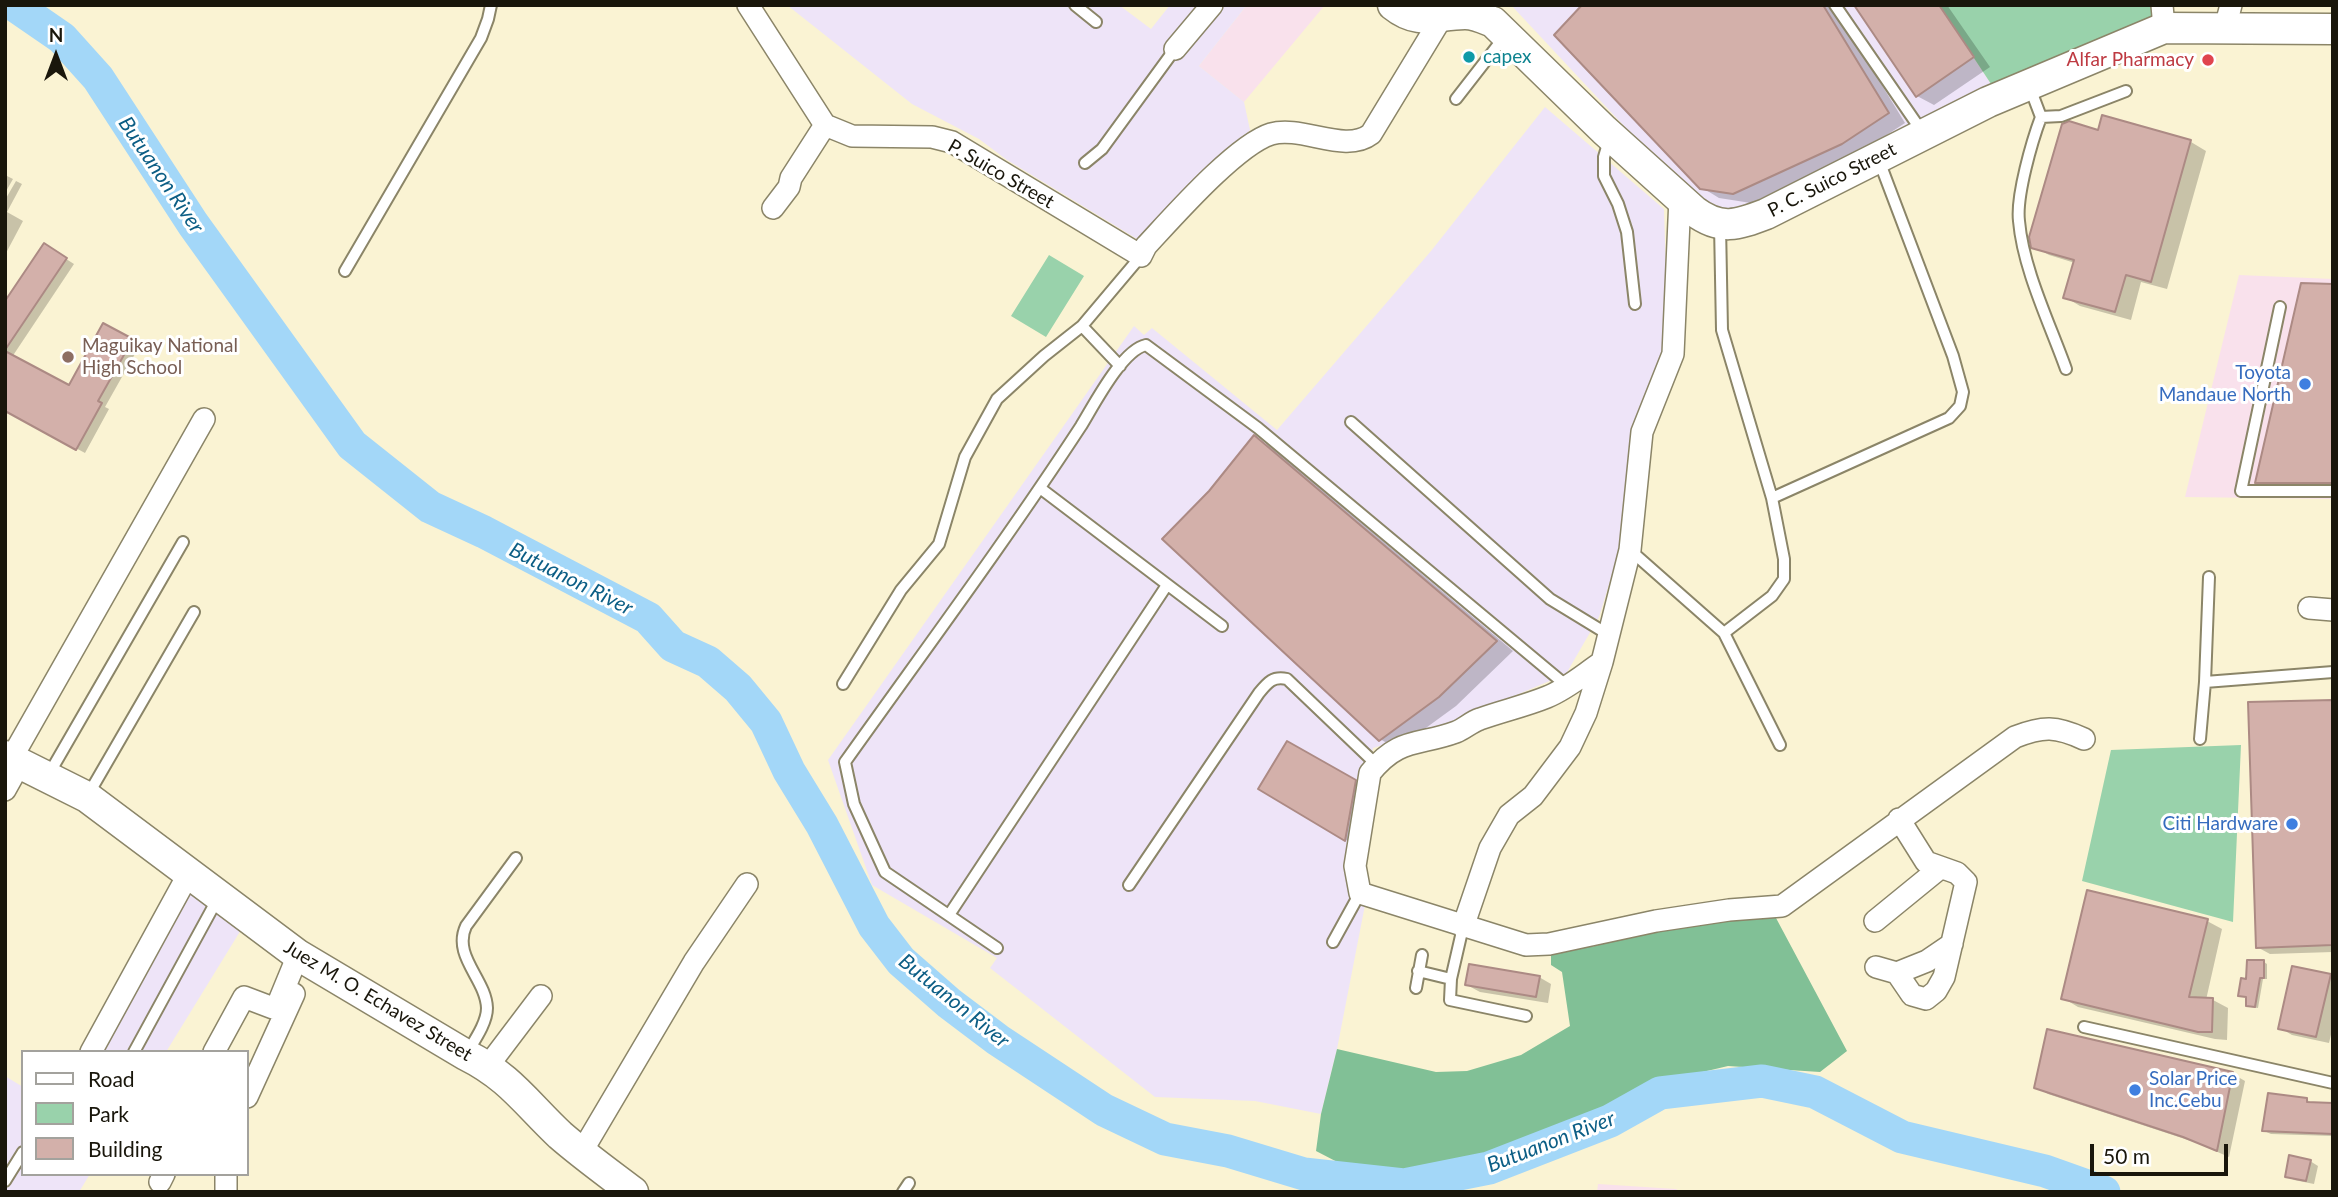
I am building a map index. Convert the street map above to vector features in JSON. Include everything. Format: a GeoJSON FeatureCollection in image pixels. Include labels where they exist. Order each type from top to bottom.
{"type":"FeatureCollection","features":[{"type":"Feature","properties":{"kind":"street"},"geometry":{"type":"LineString","coordinates":[[748,5],[825,125],[774,208]]}},
{"type":"Feature","properties":{"kind":"street"},"geometry":{"type":"LineString","coordinates":[[1175,49],[1212,5]]}},
{"type":"Feature","properties":{"kind":"street"},"geometry":{"type":"LineString","coordinates":[[1393,5],[1401,12],[1419,19],[1455,12],[1475,15],[1493,22],[1610,136],[1707,221],[1720,225]]}},
{"type":"Feature","properties":{"kind":"street"},"geometry":{"type":"LineString","coordinates":[[1141,256],[1146,246],[1195,194],[1253,141],[1274,133],[1317,136],[1354,143],[1371,134],[1455,12]]}},
{"type":"Feature","properties":{"kind":"street","name":"P. C. Suico Street"},"geometry":{"type":"LineString","coordinates":[[1720,225],[1748,221],[1766,214],[1923,133],[2029,85],[2163,17],[2228,17],[2333,29]]}},
{"type":"Feature","properties":{"kind":"street","name":"P. Suico Street"},"geometry":{"type":"LineString","coordinates":[[825,125],[852,136],[932,138],[952,142],[1141,256]]}},
{"type":"Feature","properties":{"kind":"street"},"geometry":{"type":"LineString","coordinates":[[1464,927],[1490,848],[1510,816],[1532,796],[1570,747],[1586,713],[1602,662],[1630,550],[1642,432],[1673,354],[1680,198]]}},
{"type":"Feature","properties":{"kind":"street"},"geometry":{"type":"LineString","coordinates":[[5,790],[12,759],[204,419]]}},
{"type":"Feature","properties":{"kind":"street"},"geometry":{"type":"LineString","coordinates":[[2309,608],[2333,610]]}},
{"type":"Feature","properties":{"kind":"street"},"geometry":{"type":"LineString","coordinates":[[1602,662],[1547,697],[1476,720],[1460,730],[1403,745],[1377,765],[1370,773],[1355,866],[1360,893],[1526,945],[1549,944],[1656,921],[1729,910],[1782,906],[2015,737],[2047,728],[2064,729],[2084,739]]}},
{"type":"Feature","properties":{"kind":"street","name":"Juez M. O. Echavez Street"},"geometry":{"type":"LineString","coordinates":[[12,759],[87,797],[303,959],[477,1061],[515,1088],[558,1133],[633,1192]]}},
{"type":"Feature","properties":{"kind":"street"},"geometry":{"type":"LineString","coordinates":[[1897,973],[1912,995],[1926,999],[1936,991],[1944,977],[1966,882],[1957,873],[1926,862],[1899,819]]}},
{"type":"Feature","properties":{"kind":"street"},"geometry":{"type":"LineString","coordinates":[[1875,921],[1940,868]]}},
{"type":"Feature","properties":{"kind":"street"},"geometry":{"type":"LineString","coordinates":[[91,1050],[189,873]]}},
{"type":"Feature","properties":{"kind":"street"},"geometry":{"type":"LineString","coordinates":[[581,1153],[694,962],[747,884]]}},
{"type":"Feature","properties":{"kind":"street"},"geometry":{"type":"LineString","coordinates":[[1876,967],[1897,973],[1927,961],[1952,944]]}},
{"type":"Feature","properties":{"kind":"street"},"geometry":{"type":"LineString","coordinates":[[215,1050],[244,997],[273,1008],[277,1006],[303,959]]}},
{"type":"Feature","properties":{"kind":"street"},"geometry":{"type":"LineString","coordinates":[[248,1095],[303,959]]}},
{"type":"Feature","properties":{"kind":"street"},"geometry":{"type":"LineString","coordinates":[[477,1061],[541,996]]}},
{"type":"Feature","properties":{"kind":"lane"},"geometry":{"type":"LineString","coordinates":[[345,271],[481,38],[491,5]]}},
{"type":"Feature","properties":{"kind":"lane"},"geometry":{"type":"LineString","coordinates":[[1075,5],[1096,22]]}},
{"type":"Feature","properties":{"kind":"lane"},"geometry":{"type":"LineString","coordinates":[[1835,5],[1923,133]]}},
{"type":"Feature","properties":{"kind":"lane"},"geometry":{"type":"LineString","coordinates":[[1456,99],[1507,34]]}},
{"type":"Feature","properties":{"kind":"lane"},"geometry":{"type":"LineString","coordinates":[[1085,163],[1102,149],[1175,49]]}},
{"type":"Feature","properties":{"kind":"lane"},"geometry":{"type":"LineString","coordinates":[[2029,85],[2041,117],[2034,135],[2019,203],[2018,220],[2024,252],[2066,369]]}},
{"type":"Feature","properties":{"kind":"lane"},"geometry":{"type":"LineString","coordinates":[[2041,117],[2061,116],[2126,91]]}},
{"type":"Feature","properties":{"kind":"lane"},"geometry":{"type":"LineString","coordinates":[[1610,136],[1604,157],[1604,176],[1618,204],[1627,232],[1635,303]]}},
{"type":"Feature","properties":{"kind":"lane"},"geometry":{"type":"LineString","coordinates":[[1772,498],[1949,418],[1960,406],[1963,392],[1953,356],[1878,157]]}},
{"type":"Feature","properties":{"kind":"lane"},"geometry":{"type":"LineString","coordinates":[[1720,225],[1722,330],[1772,498],[1784,559],[1784,579],[1772,596],[1724,634]]}},
{"type":"Feature","properties":{"kind":"lane"},"geometry":{"type":"LineString","coordinates":[[843,684],[901,590],[939,544],[965,457],[998,399],[1044,356],[1082,327],[1141,256]]}},
{"type":"Feature","properties":{"kind":"lane"},"geometry":{"type":"LineString","coordinates":[[2280,307],[2241,491],[2333,491]]}},
{"type":"Feature","properties":{"kind":"lane"},"geometry":{"type":"LineString","coordinates":[[1082,327],[1120,366]]}},
{"type":"Feature","properties":{"kind":"lane"},"geometry":{"type":"LineString","coordinates":[[997,948],[885,872],[854,804],[845,762],[1040,488],[1134,349],[1146,345],[1258,428],[1567,686]]}},
{"type":"Feature","properties":{"kind":"lane"},"geometry":{"type":"LineString","coordinates":[[1352,422],[1550,599],[1608,635]]}},
{"type":"Feature","properties":{"kind":"lane"},"geometry":{"type":"LineString","coordinates":[[1040,488],[1222,626]]}},
{"type":"Feature","properties":{"kind":"lane"},"geometry":{"type":"LineString","coordinates":[[47,777],[183,542]]}},
{"type":"Feature","properties":{"kind":"lane"},"geometry":{"type":"LineString","coordinates":[[1630,550],[1724,634],[1780,746]]}},
{"type":"Feature","properties":{"kind":"lane"},"geometry":{"type":"LineString","coordinates":[[2200,739],[2209,577]]}},
{"type":"Feature","properties":{"kind":"lane"},"geometry":{"type":"LineString","coordinates":[[949,915],[1167,586]]}},
{"type":"Feature","properties":{"kind":"lane"},"geometry":{"type":"LineString","coordinates":[[87,797],[194,612]]}},
{"type":"Feature","properties":{"kind":"lane"},"geometry":{"type":"LineString","coordinates":[[2205,682],[2333,672]]}},
{"type":"Feature","properties":{"kind":"lane"},"geometry":{"type":"LineString","coordinates":[[1129,885],[1259,692],[1271,679],[1287,679],[1377,765]]}},
{"type":"Feature","properties":{"kind":"lane"},"geometry":{"type":"LineString","coordinates":[[477,1061],[479,1032],[487,1011],[461,938],[466,926],[516,858]]}},
{"type":"Feature","properties":{"kind":"lane"},"geometry":{"type":"LineString","coordinates":[[1333,942],[1360,893]]}},
{"type":"Feature","properties":{"kind":"lane"},"geometry":{"type":"LineString","coordinates":[[135,1050],[219,896]]}},
{"type":"Feature","properties":{"kind":"lane"},"geometry":{"type":"LineString","coordinates":[[1464,927],[1451,979],[1450,1000],[1526,1016]]}},
{"type":"Feature","properties":{"kind":"lane"},"geometry":{"type":"LineString","coordinates":[[1416,988],[1422,955]]}},
{"type":"Feature","properties":{"kind":"lane"},"geometry":{"type":"LineString","coordinates":[[1418,971],[1451,979]]}},
{"type":"Feature","properties":{"kind":"lane"},"geometry":{"type":"LineString","coordinates":[[2084,1027],[2333,1083]]}},
{"type":"Feature","properties":{"kind":"lane"},"geometry":{"type":"LineString","coordinates":[[5,1181],[21,1155]]}},
{"type":"Feature","properties":{"kind":"shaded area"},"geometry":{"type":"Polygon","coordinates":[[[787,5],[1119,5],[1151,29],[1170,5],[1247,5],[1199,66],[1244,102],[1250,130],[1142,242],[1007,160],[979,139],[912,104],[787,5]]]}},
{"type":"Feature","properties":{"kind":"shaded area"},"geometry":{"type":"Polygon","coordinates":[[[1247,5],[1325,5],[1244,102],[1199,66],[1247,5]]]}},
{"type":"Feature","properties":{"kind":"shaded area"},"geometry":{"type":"Polygon","coordinates":[[[1511,5],[1939,5],[1993,87],[1751,214],[1718,215],[1694,201],[1511,5]]]}},
{"type":"Feature","properties":{"kind":"shaded area"},"geometry":{"type":"Polygon","coordinates":[[[1545,107],[1664,209],[1668,341],[1629,445],[1622,542],[1599,617],[1566,674],[1441,727],[1373,748],[1349,897],[1365,905],[1337,1049],[1321,1114],[1255,1101],[1155,1097],[990,968],[997,958],[872,885],[828,760],[1134,326],[1144,335],[1152,328],[1277,430],[1431,251],[1545,107]]]}},
{"type":"Feature","properties":{"kind":"shaded area","name":"Toyota Mandaue North"},"geometry":{"type":"Polygon","coordinates":[[[2239,275],[2333,279],[2333,499],[2185,497],[2239,275]]]}},
{"type":"Feature","properties":{"kind":"shaded area"},"geometry":{"type":"Polygon","coordinates":[[[188,885],[244,925],[167,1050],[101,1050],[188,885]]]}},
{"type":"Feature","properties":{"kind":"shaded area"},"geometry":{"type":"Polygon","coordinates":[[[5,1076],[21,1086],[21,1176],[89,1176],[79,1192],[5,1192],[5,1076]]]}},
{"type":"Feature","properties":{"kind":"shaded area"},"geometry":{"type":"Polygon","coordinates":[[[1598,1184],[1676,1189],[1681,1192],[1597,1192],[1598,1184]]]}},
{"type":"Feature","properties":{"kind":"green space"},"geometry":{"type":"Polygon","coordinates":[[[1939,5],[2153,5],[2155,22],[1993,87],[1939,5]]]}},
{"type":"Feature","properties":{"kind":"green space"},"geometry":{"type":"Polygon","coordinates":[[[1049,255],[1084,276],[1046,337],[1011,316],[1049,255]]]}},
{"type":"Feature","properties":{"kind":"green space"},"geometry":{"type":"Polygon","coordinates":[[[2241,745],[2233,922],[2082,881],[2111,750],[2241,745]]]}},
{"type":"Feature","properties":{"kind":"green space"},"geometry":{"type":"Polygon","coordinates":[[[1776,918],[1847,1051],[1820,1072],[1728,1066],[1652,1084],[1601,1115],[1523,1147],[1437,1172],[1407,1176],[1345,1166],[1316,1151],[1321,1114],[1337,1049],[1436,1072],[1467,1071],[1521,1055],[1570,1026],[1562,972],[1551,965],[1551,953],[1562,947],[1591,947],[1655,930],[1733,919],[1776,918]]]}},
{"type":"Feature","properties":{"kind":"building"},"geometry":{"type":"Polygon","coordinates":[[[1582,5],[1823,5],[1889,113],[1842,144],[1733,194],[1700,189],[1554,35],[1582,5]]]}},
{"type":"Feature","properties":{"kind":"building"},"geometry":{"type":"Polygon","coordinates":[[[1854,5],[1939,5],[1974,57],[1916,97],[1854,5]]]}},
{"type":"Feature","properties":{"kind":"building"},"geometry":{"type":"Polygon","coordinates":[[[2102,115],[2191,140],[2151,282],[2126,275],[2115,312],[2063,298],[2074,260],[2031,248],[2029,237],[2062,124],[2069,121],[2098,130],[2102,115]]]}},
{"type":"Feature","properties":{"kind":"building"},"geometry":{"type":"Polygon","coordinates":[[[44,243],[67,258],[5,350],[5,301],[44,243]]]}},
{"type":"Feature","properties":{"kind":"building","name":"Toyota Mandaue North"},"geometry":{"type":"Polygon","coordinates":[[[2301,283],[2333,284],[2333,483],[2255,483],[2301,283]]]}},
{"type":"Feature","properties":{"kind":"building"},"geometry":{"type":"Polygon","coordinates":[[[103,323],[133,339],[98,401],[102,403],[76,450],[5,411],[5,351],[69,385],[103,323]]]}},
{"type":"Feature","properties":{"kind":"building"},"geometry":{"type":"Polygon","coordinates":[[[1254,435],[1497,641],[1439,697],[1379,741],[1162,539],[1209,491],[1254,435]]]}},
{"type":"Feature","properties":{"kind":"building","name":"Citi Hardware"},"geometry":{"type":"Polygon","coordinates":[[[2333,700],[2333,945],[2256,948],[2248,702],[2333,700]]]}},
{"type":"Feature","properties":{"kind":"building"},"geometry":{"type":"Polygon","coordinates":[[[1287,741],[1356,780],[1345,841],[1258,789],[1287,741]]]}},
{"type":"Feature","properties":{"kind":"building"},"geometry":{"type":"Polygon","coordinates":[[[2087,890],[2208,919],[2189,997],[2213,998],[2212,1032],[2198,1032],[2061,999],[2087,890]]]}},
{"type":"Feature","properties":{"kind":"building"},"geometry":{"type":"Polygon","coordinates":[[[2247,960],[2264,960],[2264,978],[2260,978],[2255,1007],[2246,1006],[2246,997],[2238,996],[2241,978],[2246,979],[2247,960]]]}},
{"type":"Feature","properties":{"kind":"building"},"geometry":{"type":"Polygon","coordinates":[[[1469,964],[1540,976],[1536,997],[1465,985],[1469,964]]]}},
{"type":"Feature","properties":{"kind":"building"},"geometry":{"type":"Polygon","coordinates":[[[2292,966],[2331,974],[2316,1037],[2278,1029],[2292,966]]]}},
{"type":"Feature","properties":{"kind":"building"},"geometry":{"type":"Polygon","coordinates":[[[2047,1029],[2233,1072],[2217,1151],[2183,1137],[2034,1088],[2047,1029]]]}},
{"type":"Feature","properties":{"kind":"building"},"geometry":{"type":"Polygon","coordinates":[[[2268,1093],[2307,1098],[2307,1102],[2333,1103],[2333,1134],[2262,1131],[2268,1093]]]}},
{"type":"Feature","properties":{"kind":"building"},"geometry":{"type":"Polygon","coordinates":[[[2289,1155],[2311,1160],[2306,1181],[2285,1177],[2289,1155]]]}},
{"type":"Feature","properties":{"kind":"waterway","name":"Butuanon River"},"geometry":{"type":"LineString","coordinates":[[14,5],[62,38],[98,78],[193,224],[352,445],[430,507],[484,532],[648,618],[673,646],[708,662],[738,688],[766,722],[789,771],[822,825],[874,926],[901,961],[949,1003],[998,1040],[1104,1110],[1165,1139],[1228,1151],[1304,1174],[1404,1185],[1489,1168],[1610,1121],[1660,1093],[1762,1081],[1815,1092],[1902,1137],[2045,1171],[2104,1192]]}},
{"type":"Feature","properties":{"kind":"place","name":"capex"},"geometry":{"type":"Point","coordinates":[1469,57]}},
{"type":"Feature","properties":{"kind":"place","name":"Alfar Pharmacy"},"geometry":{"type":"Point","coordinates":[2208,60]}},
{"type":"Feature","properties":{"kind":"place","name":"Maguikay National High School"},"geometry":{"type":"Point","coordinates":[68,357]}},
{"type":"Feature","properties":{"kind":"place","name":"Toyota Mandaue North"},"geometry":{"type":"Point","coordinates":[2305,384]}},
{"type":"Feature","properties":{"kind":"place","name":"Citi Hardware"},"geometry":{"type":"Point","coordinates":[2292,824]}},
{"type":"Feature","properties":{"kind":"place","name":"Solar Price Inc.Cebu"},"geometry":{"type":"Point","coordinates":[2135,1090]}}]}
